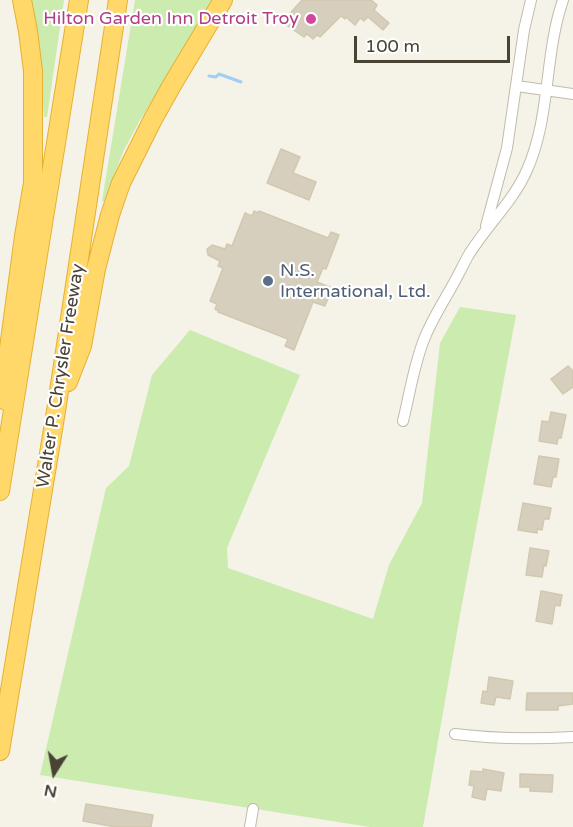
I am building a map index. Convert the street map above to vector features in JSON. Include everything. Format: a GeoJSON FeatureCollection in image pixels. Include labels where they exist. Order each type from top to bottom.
{"type":"FeatureCollection","features":[{"type":"Feature","properties":{"kind":"highway"},"geometry":{"type":"LineString","coordinates":[[8,444],[5,378],[33,183],[33,71],[22,0]]}},
{"type":"Feature","properties":{"kind":"highway"},"geometry":{"type":"LineString","coordinates":[[0,491],[79,0]]}},
{"type":"Feature","properties":{"kind":"highway","name":"Walter P. Chrysler Freeway"},"geometry":{"type":"LineString","coordinates":[[0,751],[56,411],[118,0]]}},
{"type":"Feature","properties":{"kind":"highway"},"geometry":{"type":"LineString","coordinates":[[56,411],[82,346],[96,269],[121,183],[167,93],[223,0]]}},
{"type":"Feature","properties":{"kind":"street"},"geometry":{"type":"LineString","coordinates":[[485,230],[507,148],[531,0]]}},
{"type":"Feature","properties":{"kind":"street"},"geometry":{"type":"LineString","coordinates":[[403,421],[425,336],[468,256],[485,230],[510,201],[527,171],[538,137],[552,48],[563,0]]}},
{"type":"Feature","properties":{"kind":"street"},"geometry":{"type":"LineString","coordinates":[[517,86],[573,94]]}},
{"type":"Feature","properties":{"kind":"street"},"geometry":{"type":"LineString","coordinates":[[455,734],[490,738],[573,737]]}},
{"type":"Feature","properties":{"kind":"street"},"geometry":{"type":"LineString","coordinates":[[250,827],[253,809]]}},
{"type":"Feature","properties":{"kind":"green space"},"geometry":{"type":"Polygon","coordinates":[[[31,0],[64,0],[47,117],[44,117],[39,42],[31,0]]]}},
{"type":"Feature","properties":{"kind":"green space"},"geometry":{"type":"Polygon","coordinates":[[[135,0],[215,0],[140,120],[123,152],[104,202],[102,201],[135,0]]]}},
{"type":"Feature","properties":{"kind":"green space"},"geometry":{"type":"Polygon","coordinates":[[[460,307],[516,315],[423,827],[370,827],[40,775],[106,488],[129,466],[152,375],[190,330],[300,375],[227,548],[228,568],[373,619],[389,565],[422,503],[440,343],[460,307]]]}},
{"type":"Feature","properties":{"kind":"building","name":"Hilton Garden Inn Detroit Troy"},"geometry":{"type":"Polygon","coordinates":[[[302,0],[371,0],[377,5],[374,10],[389,23],[383,30],[368,17],[364,21],[360,18],[355,25],[346,17],[345,19],[341,16],[320,37],[317,35],[313,39],[307,34],[304,37],[285,24],[289,20],[286,18],[302,0]]]}},
{"type":"Feature","properties":{"kind":"building"},"geometry":{"type":"Polygon","coordinates":[[[281,149],[300,157],[293,173],[316,182],[309,200],[267,183],[281,149]]]}},
{"type":"Feature","properties":{"kind":"building","name":"N.S. International, Ltd."},"geometry":{"type":"Polygon","coordinates":[[[254,211],[328,238],[331,232],[339,235],[326,269],[323,268],[317,282],[332,288],[325,306],[313,302],[294,350],[285,346],[288,339],[218,312],[215,309],[217,304],[210,301],[223,268],[218,266],[220,261],[208,255],[207,249],[212,245],[225,249],[227,244],[232,246],[245,213],[252,216],[254,211]]]}},
{"type":"Feature","properties":{"kind":"building"},"geometry":{"type":"Polygon","coordinates":[[[568,366],[573,371],[573,387],[563,394],[551,379],[568,366]]]}},
{"type":"Feature","properties":{"kind":"building"},"geometry":{"type":"Polygon","coordinates":[[[551,412],[566,415],[561,438],[558,438],[557,444],[539,441],[542,421],[549,422],[551,412]]]}},
{"type":"Feature","properties":{"kind":"building"},"geometry":{"type":"Polygon","coordinates":[[[539,456],[559,459],[556,477],[553,477],[551,487],[534,484],[539,456]]]}},
{"type":"Feature","properties":{"kind":"building"},"geometry":{"type":"Polygon","coordinates":[[[523,503],[551,508],[549,519],[544,519],[542,530],[537,529],[537,533],[518,530],[523,503]]]}},
{"type":"Feature","properties":{"kind":"building"},"geometry":{"type":"Polygon","coordinates":[[[530,548],[549,551],[542,577],[526,575],[530,548]]]}},
{"type":"Feature","properties":{"kind":"building"},"geometry":{"type":"Polygon","coordinates":[[[541,591],[562,595],[560,606],[555,605],[552,624],[536,621],[541,591]]]}},
{"type":"Feature","properties":{"kind":"building"},"geometry":{"type":"Polygon","coordinates":[[[489,677],[513,681],[510,699],[496,697],[494,705],[481,703],[483,691],[487,692],[489,677]]]}},
{"type":"Feature","properties":{"kind":"building"},"geometry":{"type":"Polygon","coordinates":[[[527,693],[573,693],[573,704],[558,706],[558,710],[526,710],[527,693]]]}},
{"type":"Feature","properties":{"kind":"building"},"geometry":{"type":"Polygon","coordinates":[[[483,769],[504,773],[501,791],[487,789],[485,800],[472,797],[474,786],[469,785],[471,771],[483,772],[483,769]]]}},
{"type":"Feature","properties":{"kind":"building"},"geometry":{"type":"Polygon","coordinates":[[[520,774],[553,775],[552,792],[530,791],[530,787],[520,787],[520,774]]]}},
{"type":"Feature","properties":{"kind":"building"},"geometry":{"type":"Polygon","coordinates":[[[86,804],[153,815],[151,827],[115,827],[83,821],[86,804]]]}},
{"type":"Feature","properties":{"kind":"waterway"},"geometry":{"type":"LineString","coordinates":[[209,76],[216,77],[219,74],[241,82]]}},
{"type":"Feature","properties":{"kind":"place","name":"Hilton Garden Inn Detroit Troy"},"geometry":{"type":"Point","coordinates":[311,19]}},
{"type":"Feature","properties":{"kind":"place","name":"N.S. International, Ltd."},"geometry":{"type":"Point","coordinates":[268,281]}}]}
